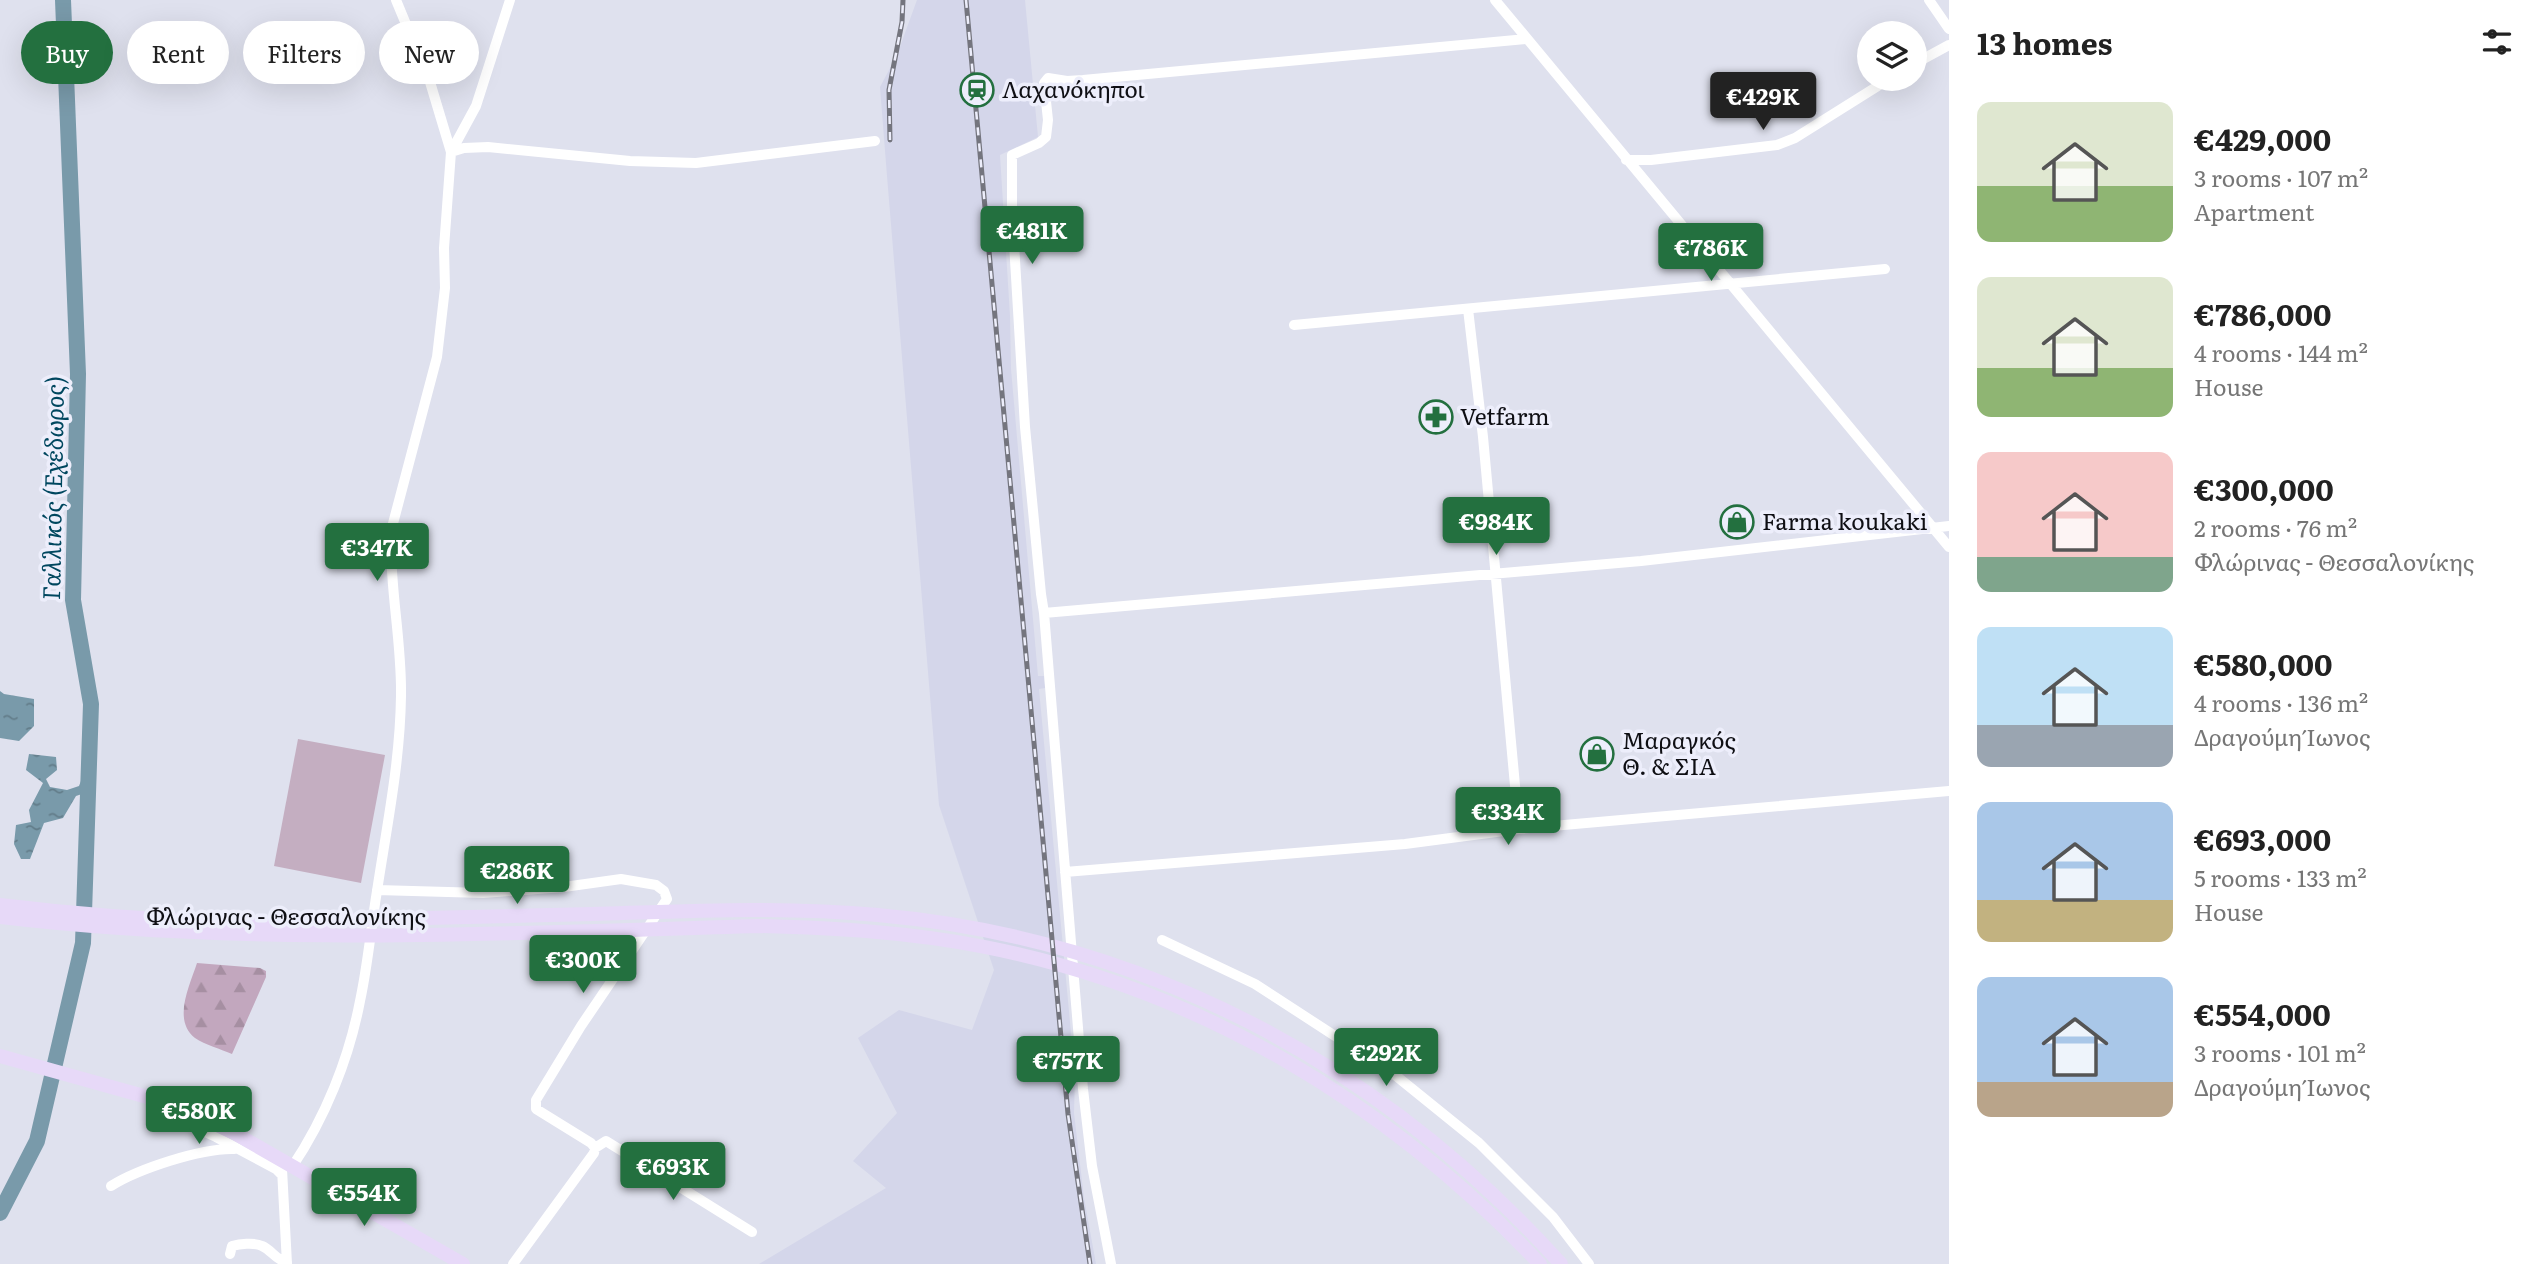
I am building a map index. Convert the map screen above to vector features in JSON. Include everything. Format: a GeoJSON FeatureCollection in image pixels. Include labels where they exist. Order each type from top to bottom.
{"type":"FeatureCollection","features":[{"type":"Feature","properties":{"kind":"main road","name":"Φλώρινας - Θεσσαλονίκης"},"geometry":{"type":"LineString","coordinates":[[0,905],[193,927],[285,922],[758,910],[854,913],[986,930],[1083,955],[1193,995],[1315,1057],[1360,1086],[1445,1151],[1504,1205],[1561,1264]]}},
{"type":"Feature","properties":{"kind":"main road","name":"Φλώρινας - Θεσσαλονίκης"},"geometry":{"type":"LineString","coordinates":[[0,917],[371,936],[816,927],[918,936],[986,947],[1085,974],[1190,1011],[1289,1061],[1362,1107],[1435,1163],[1474,1197],[1540,1264]]}},
{"type":"Feature","properties":{"kind":"main road"},"geometry":{"type":"LineString","coordinates":[[0,1056],[151,1098],[211,1122],[286,1168],[463,1264]]}},
{"type":"Feature","properties":{"kind":"street"},"geometry":{"type":"LineString","coordinates":[[230,1254],[232,1246],[256,1244],[262,1245],[279,1260],[287,1263],[286,1168],[314,1130],[345,1060],[360,1003],[394,795],[400,717],[400,651],[390,560],[391,531],[437,356],[445,288],[444,248],[452,152],[430,82],[396,0]]}},
{"type":"Feature","properties":{"kind":"street"},"geometry":{"type":"LineString","coordinates":[[452,152],[476,106],[510,0]]}},
{"type":"Feature","properties":{"kind":"street"},"geometry":{"type":"LineString","coordinates":[[1495,0],[1949,548]]}},
{"type":"Feature","properties":{"kind":"street"},"geometry":{"type":"LineString","coordinates":[[1929,0],[1949,29]]}},
{"type":"Feature","properties":{"kind":"street"},"geometry":{"type":"LineString","coordinates":[[1111,1264],[1092,1166],[1044,613],[1025,427],[1012,210],[1012,155],[1046,137],[1048,130],[1045,79],[1083,80],[1527,39]]}},
{"type":"Feature","properties":{"kind":"street"},"geometry":{"type":"LineString","coordinates":[[1927,57],[1949,45]]}},
{"type":"Feature","properties":{"kind":"street"},"geometry":{"type":"LineString","coordinates":[[1626,160],[1651,160],[1777,145],[1795,138],[1870,91]]}},
{"type":"Feature","properties":{"kind":"street"},"geometry":{"type":"LineString","coordinates":[[452,152],[464,148],[488,148],[650,163],[696,163],[875,141]]}},
{"type":"Feature","properties":{"kind":"street"},"geometry":{"type":"LineString","coordinates":[[1294,325],[1885,269]]}},
{"type":"Feature","properties":{"kind":"street"},"geometry":{"type":"LineString","coordinates":[[1468,309],[1519,829]]}},
{"type":"Feature","properties":{"kind":"street"},"geometry":{"type":"LineString","coordinates":[[1044,613],[1641,561],[1949,526]]}},
{"type":"Feature","properties":{"kind":"street"},"geometry":{"type":"LineString","coordinates":[[1065,872],[1405,844],[1519,829],[1949,791]]}},
{"type":"Feature","properties":{"kind":"street"},"geometry":{"type":"LineString","coordinates":[[377,890],[483,893],[565,887],[621,879],[645,881],[664,891],[667,899],[581,1026],[536,1100],[536,1109],[587,1140],[595,1148]]}},
{"type":"Feature","properties":{"kind":"street"},"geometry":{"type":"LineString","coordinates":[[1162,940],[1255,984],[1395,1075],[1479,1143],[1553,1217],[1589,1264]]}},
{"type":"Feature","properties":{"kind":"street"},"geometry":{"type":"LineString","coordinates":[[151,1098],[154,1109],[216,1137],[276,1169],[286,1168]]}},
{"type":"Feature","properties":{"kind":"street"},"geometry":{"type":"LineString","coordinates":[[513,1264],[595,1148],[602,1143],[610,1143],[752,1233]]}},
{"type":"Feature","properties":{"kind":"street"},"geometry":{"type":"LineString","coordinates":[[111,1186],[125,1177],[178,1159],[223,1148],[237,1149]]}},
{"type":"Feature","properties":{"kind":"shaded area"},"geometry":{"type":"Polygon","coordinates":[[[917,0],[1025,0],[1038,137],[1000,155],[1011,369],[1038,676],[1044,676],[1045,688],[1039,689],[1075,1076],[1074,1113],[1084,1198],[1096,1264],[759,1264],[886,1188],[853,1161],[897,1113],[858,1038],[899,1010],[972,1030],[994,970],[939,805],[887,176],[880,87],[897,55],[917,0]]]}},
{"type":"Feature","properties":{"kind":"shaded area"},"geometry":{"type":"Polygon","coordinates":[[[298,739],[385,755],[361,883],[274,866],[298,739]]]}},
{"type":"Feature","properties":{"kind":"green space"},"geometry":{"type":"Polygon","coordinates":[[[197,963],[260,968],[266,971],[266,977],[232,1054],[208,1045],[188,1031],[185,1002],[197,963]]]}},
{"type":"Feature","properties":{"kind":"water"},"geometry":{"type":"Polygon","coordinates":[[[0,691],[34,699],[34,726],[19,741],[0,738],[0,691]]]}},
{"type":"Feature","properties":{"kind":"water"},"geometry":{"type":"Polygon","coordinates":[[[29,754],[56,757],[57,770],[46,779],[50,787],[67,790],[79,786],[89,761],[82,794],[76,796],[63,818],[44,823],[30,859],[21,859],[14,844],[16,825],[31,822],[29,810],[43,783],[26,770],[29,754]]]}},
{"type":"Feature","properties":{"kind":"waterway","name":"Γαλλικός (Εχέδωρος)"},"geometry":{"type":"LineString","coordinates":[[0,1213],[37,1141],[83,943],[91,704],[73,600],[78,374],[63,0]]}},
{"type":"Feature","properties":{"kind":"railway"},"geometry":{"type":"LineString","coordinates":[[890,140],[889,90],[902,22],[903,0]]}},
{"type":"Feature","properties":{"kind":"railway"},"geometry":{"type":"LineString","coordinates":[[966,0],[1068,1114],[1090,1264]]}},
{"type":"Feature","properties":{"kind":"place","name":"Λαχανόκηποι"},"geometry":{"type":"Point","coordinates":[977,90]}},
{"type":"Feature","properties":{"kind":"place","name":"Vetfarm"},"geometry":{"type":"Point","coordinates":[1436,417]}},
{"type":"Feature","properties":{"kind":"place","name":"Farma koukaki"},"geometry":{"type":"Point","coordinates":[1737,522]}},
{"type":"Feature","properties":{"kind":"place","name":"Μαραγκός Θ. & ΣΙΑ"},"geometry":{"type":"Point","coordinates":[1597,754]}}]}
